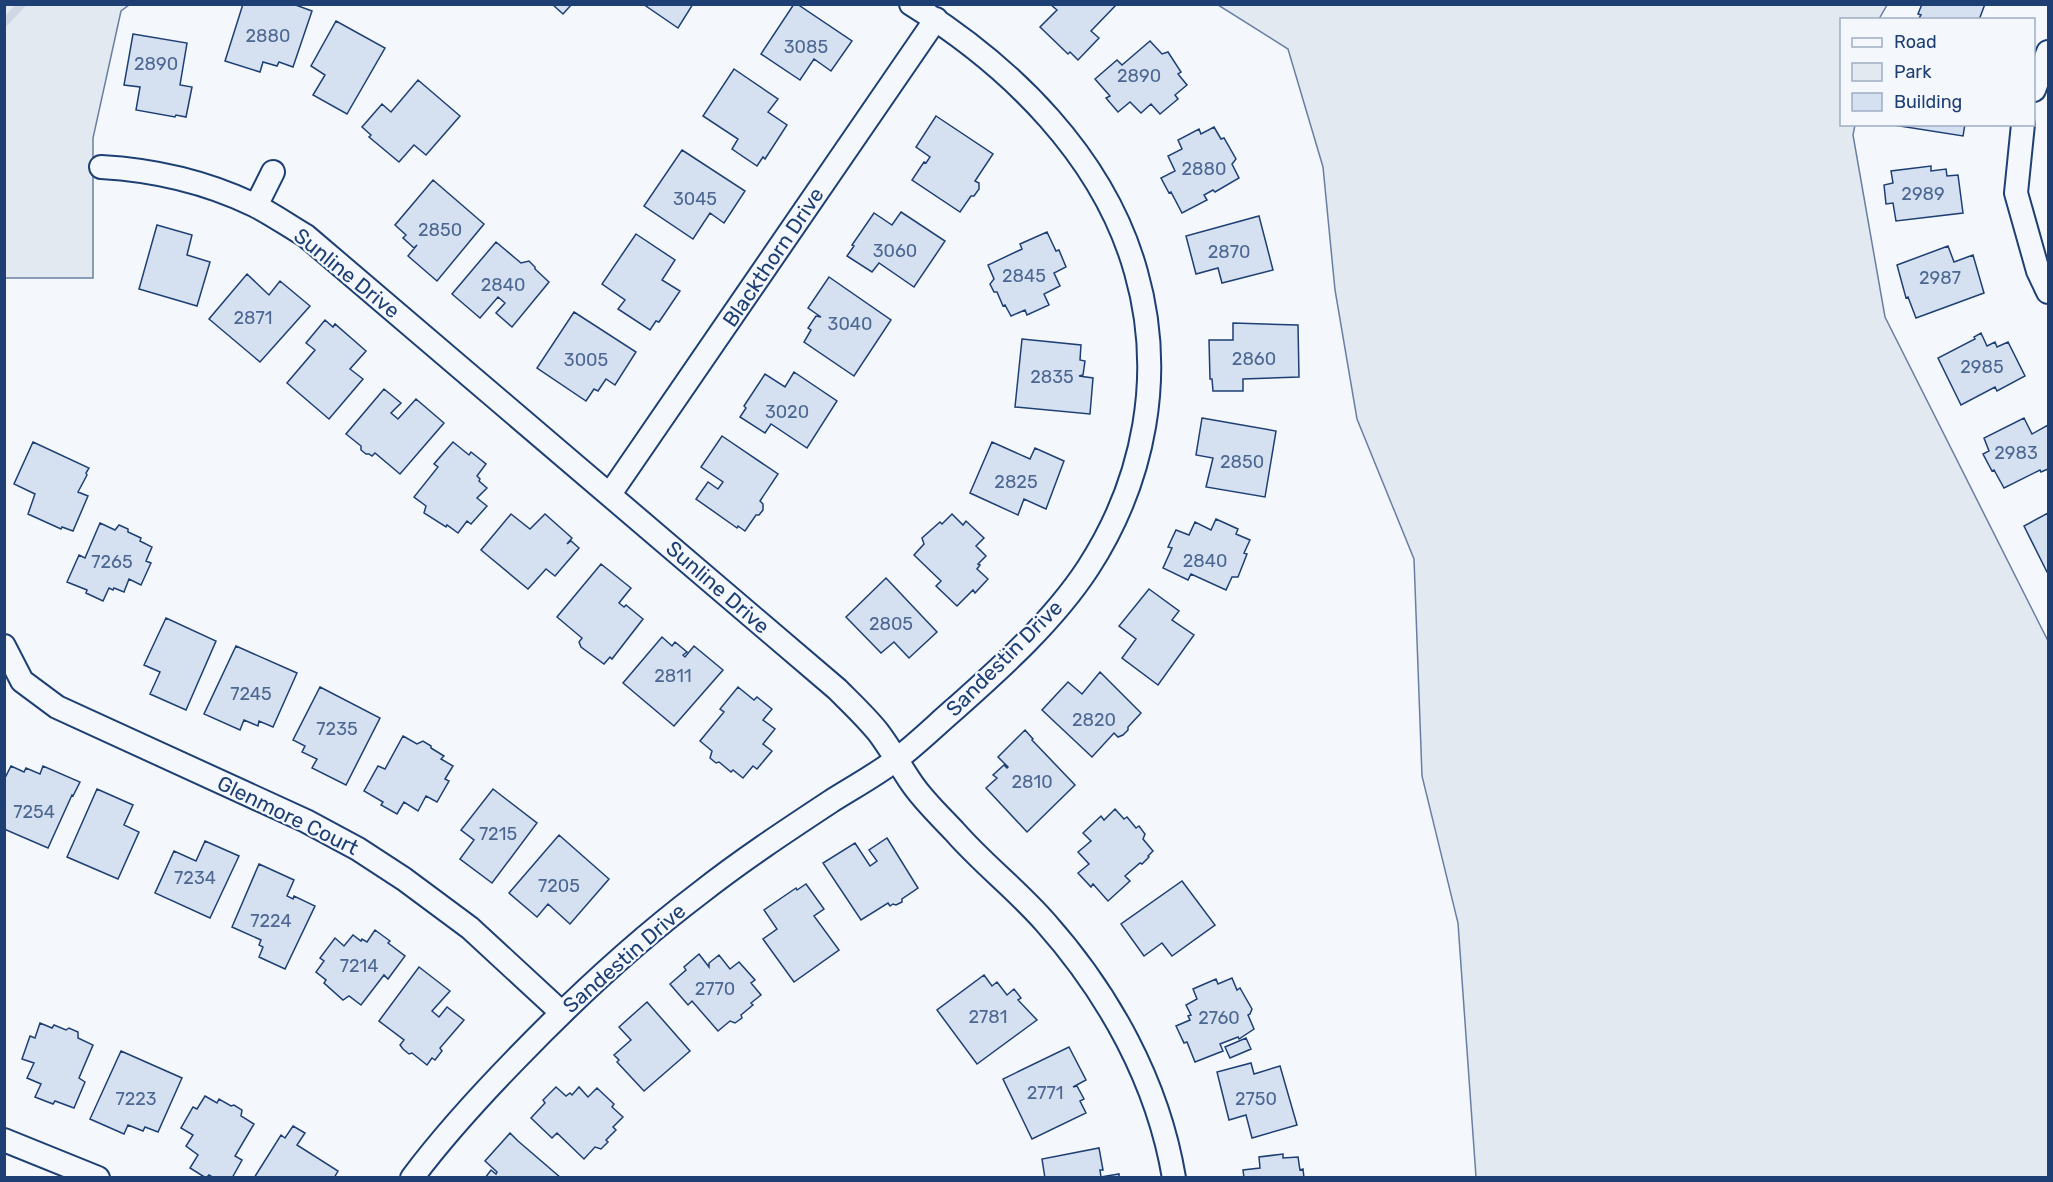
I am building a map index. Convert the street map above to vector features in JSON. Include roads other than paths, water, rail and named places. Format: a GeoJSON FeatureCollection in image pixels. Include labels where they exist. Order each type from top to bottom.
{"type":"FeatureCollection","features":[{"type":"Feature","properties":{"kind":"street","name":"Sandestin Drive"},"geometry":{"type":"LineString","coordinates":[[412,1178],[487,1089],[561,1012],[625,954],[699,893],[770,842],[896,759],[992,676],[1046,620],[1086,572],[1111,529],[1129,490],[1142,442],[1149,393],[1149,344],[1142,295],[1129,248],[1112,208],[1086,166],[1055,125],[1020,88],[936,19],[911,4]]}},
{"type":"Feature","properties":{"kind":"street","name":"Blackthorn Drive"},"geometry":{"type":"LineString","coordinates":[[610,494],[936,19]]}},
{"type":"Feature","properties":{"kind":"street"},"geometry":{"type":"LineString","coordinates":[[2035,87],[2049,52]]}},
{"type":"Feature","properties":{"kind":"street"},"geometry":{"type":"LineString","coordinates":[[2023,126],[2016,193],[2038,271],[2049,292]]}},
{"type":"Feature","properties":{"kind":"street","name":"Sunline Drive"},"geometry":{"type":"LineString","coordinates":[[101,167],[175,176],[217,189],[256,206],[306,236],[837,689],[877,731],[914,786],[959,837],[1044,920],[1075,957],[1110,1007],[1129,1042],[1155,1103],[1174,1178]]}},
{"type":"Feature","properties":{"kind":"street"},"geometry":{"type":"LineString","coordinates":[[256,206],[273,172]]}},
{"type":"Feature","properties":{"kind":"street","name":"Glenmore Court"},"geometry":{"type":"LineString","coordinates":[[4,646],[22,681],[57,707],[306,820],[358,849],[404,879],[470,928],[561,1012]]}},
{"type":"Feature","properties":{"kind":"street"},"geometry":{"type":"LineString","coordinates":[[4,1140],[98,1178]]}},
{"type":"Feature","properties":{"kind":"waterway"},"geometry":{"type":"LineString","coordinates":[[4,23],[22,4]]}}]}
